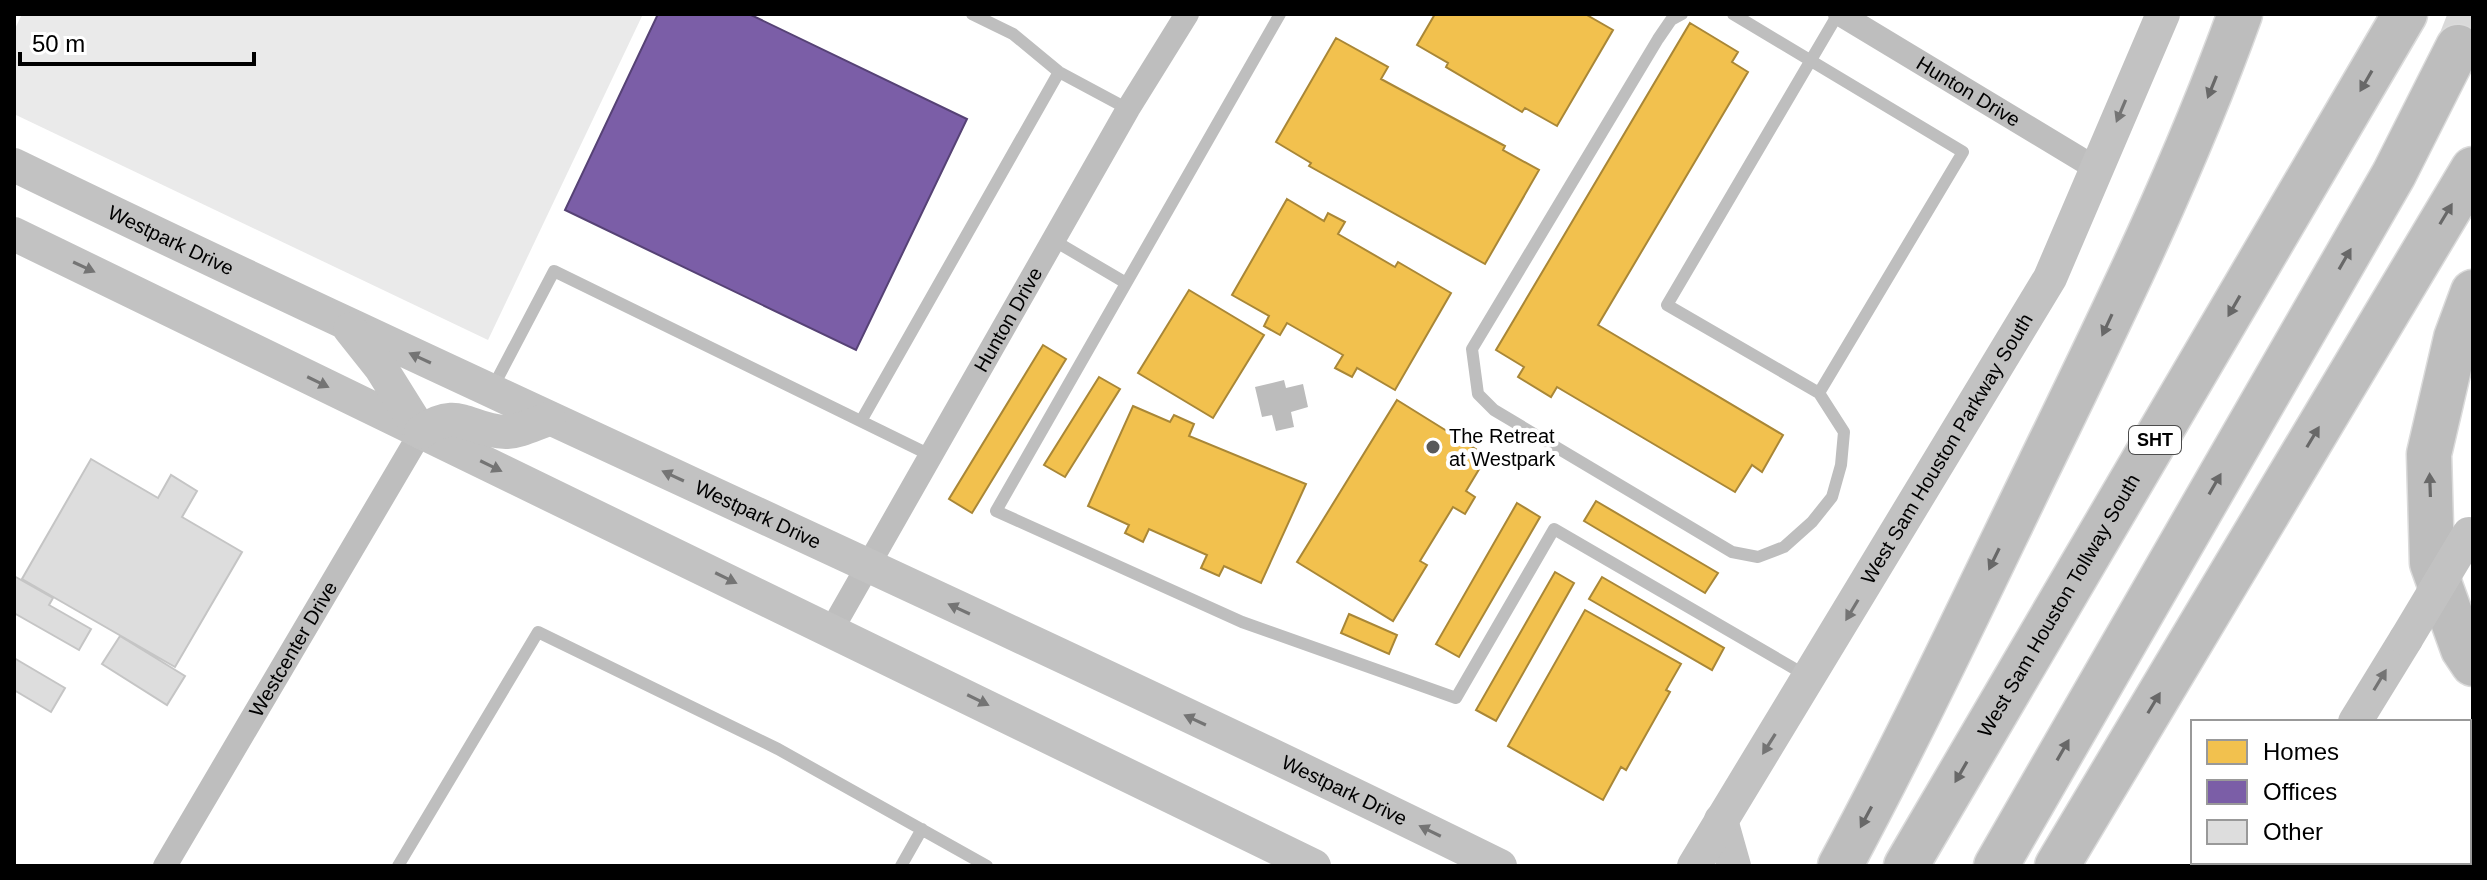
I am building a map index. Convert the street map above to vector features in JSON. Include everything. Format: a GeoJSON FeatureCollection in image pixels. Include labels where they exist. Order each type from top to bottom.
{"type":"FeatureCollection","features":[{"type":"Feature","properties":{"kind":"highway"},"geometry":{"type":"LineString","coordinates":[[1840,866],[1899,754],[2136,262],[2190,142],[2240,14]]}},
{"type":"Feature","properties":{"kind":"highway","name":"West Sam Houston Tollway South"},"geometry":{"type":"LineString","coordinates":[[1906,866],[2405,14]]}},
{"type":"Feature","properties":{"kind":"highway"},"geometry":{"type":"LineString","coordinates":[[1996,866],[2394,174],[2458,47]]}},
{"type":"Feature","properties":{"kind":"highway"},"geometry":{"type":"LineString","coordinates":[[2057,866],[2473,169]]}},
{"type":"Feature","properties":{"kind":"highway"},"geometry":{"type":"LineString","coordinates":[[2473,292],[2456,338],[2429,454],[2432,563],[2463,649],[2473,664]]}},
{"type":"Feature","properties":{"kind":"main road","name":"West Sam Houston Parkway South"},"geometry":{"type":"LineString","coordinates":[[1694,866],[1811,678],[2050,278],[2163,14]]}},
{"type":"Feature","properties":{"kind":"main road","name":"Westpark Drive"},"geometry":{"type":"LineString","coordinates":[[14,165],[1500,866]]}},
{"type":"Feature","properties":{"kind":"main road"},"geometry":{"type":"LineString","coordinates":[[14,234],[832,629],[1275,858],[1314,866]]}},
{"type":"Feature","properties":{"kind":"main road"},"geometry":{"type":"LineString","coordinates":[[345,323],[381,368],[421,432]]}},
{"type":"Feature","properties":{"kind":"main road"},"geometry":{"type":"LineString","coordinates":[[421,432],[435,422],[454,417],[506,432],[549,419]]}},
{"type":"Feature","properties":{"kind":"main road"},"geometry":{"type":"LineString","coordinates":[[2356,720],[2471,530]]}},
{"type":"Feature","properties":{"kind":"main road"},"geometry":{"type":"LineString","coordinates":[[1721,820],[1734,866]]}},
{"type":"Feature","properties":{"kind":"street","name":"Hunton Drive"},"geometry":{"type":"LineString","coordinates":[[832,629],[1128,109],[1187,14]]}},
{"type":"Feature","properties":{"kind":"street","name":"Hunton Drive"},"geometry":{"type":"LineString","coordinates":[[1839,14],[2097,169]]}},
{"type":"Feature","properties":{"kind":"street","name":"Westcenter Drive"},"geometry":{"type":"LineString","coordinates":[[165,866],[421,432]]}},
{"type":"Feature","properties":{"kind":"lane"},"geometry":{"type":"LineString","coordinates":[[972,14],[1013,34],[1059,72],[1128,109]]}},
{"type":"Feature","properties":{"kind":"lane"},"geometry":{"type":"LineString","coordinates":[[1280,14],[996,511],[1242,622],[1456,698],[1554,529],[1811,678]]}},
{"type":"Feature","properties":{"kind":"lane"},"geometry":{"type":"LineString","coordinates":[[1682,14],[1671,20],[1658,39],[1472,349],[1478,394],[1494,410],[1732,552],[1758,557],[1784,547],[1812,522],[1832,497],[1841,465],[1844,432],[1819,393],[1667,305],[1839,14]]}},
{"type":"Feature","properties":{"kind":"lane"},"geometry":{"type":"LineString","coordinates":[[1733,14],[1963,152],[1819,393]]}},
{"type":"Feature","properties":{"kind":"lane"},"geometry":{"type":"LineString","coordinates":[[861,421],[1059,72]]}},
{"type":"Feature","properties":{"kind":"lane"},"geometry":{"type":"LineString","coordinates":[[1053,240],[1126,283]]}},
{"type":"Feature","properties":{"kind":"lane"},"geometry":{"type":"LineString","coordinates":[[490,392],[554,271],[930,455]]}},
{"type":"Feature","properties":{"kind":"lane"},"geometry":{"type":"LineString","coordinates":[[398,866],[538,632],[778,749],[987,866]]}},
{"type":"Feature","properties":{"kind":"lane"},"geometry":{"type":"LineString","coordinates":[[901,866],[922,829]]}},
{"type":"Feature","properties":{"kind":"shaded area"},"geometry":{"type":"Polygon","coordinates":[[[22,14],[643,14],[488,340],[16,115],[14,31],[22,14]]]}},
{"type":"Feature","properties":{"kind":"shaded area"},"geometry":{"type":"Polygon","coordinates":[[[1284,380],[1286,388],[1303,384],[1308,407],[1291,412],[1294,427],[1276,431],[1272,415],[1262,417],[1255,387],[1284,380]]]}},
{"type":"Feature","properties":{"kind":"building: Homes"},"geometry":{"type":"Polygon","coordinates":[[[1435,14],[1585,14],[1613,30],[1557,126],[1525,108],[1522,112],[1446,67],[1448,63],[1417,45],[1435,14]]]}},
{"type":"Feature","properties":{"kind":"building: Homes"},"geometry":{"type":"Polygon","coordinates":[[[1690,23],[1738,52],[1732,62],[1748,72],[1598,325],[1783,435],[1762,472],[1752,465],[1735,492],[1557,387],[1551,397],[1518,377],[1524,367],[1496,350],[1690,23]]]}},
{"type":"Feature","properties":{"kind":"building: Homes"},"geometry":{"type":"Polygon","coordinates":[[[1336,38],[1388,67],[1381,79],[1505,146],[1503,150],[1539,170],[1485,264],[1309,166],[1311,163],[1276,142],[1336,38]]]}},
{"type":"Feature","properties":{"kind":"building: Homes"},"geometry":{"type":"Polygon","coordinates":[[[1287,199],[1324,221],[1328,213],[1345,222],[1338,234],[1395,267],[1398,262],[1451,293],[1395,390],[1357,368],[1352,377],[1335,368],[1343,355],[1287,323],[1280,335],[1264,326],[1269,316],[1232,295],[1287,199]]]}},
{"type":"Feature","properties":{"kind":"building: Homes"},"geometry":{"type":"Polygon","coordinates":[[[1189,290],[1264,335],[1213,418],[1138,373],[1189,290]]]}},
{"type":"Feature","properties":{"kind":"building: Homes"},"geometry":{"type":"Polygon","coordinates":[[[1043,345],[1066,359],[972,513],[949,499],[1043,345]]]}},
{"type":"Feature","properties":{"kind":"building: Homes"},"geometry":{"type":"Polygon","coordinates":[[[1099,377],[1120,389],[1065,477],[1044,465],[1099,377]]]}},
{"type":"Feature","properties":{"kind":"building: Homes"},"geometry":{"type":"Polygon","coordinates":[[[1397,400],[1487,456],[1466,491],[1475,497],[1465,514],[1453,507],[1420,561],[1427,565],[1393,621],[1297,562],[1397,400]]]}},
{"type":"Feature","properties":{"kind":"building: Homes"},"geometry":{"type":"Polygon","coordinates":[[[1133,406],[1170,422],[1174,415],[1194,424],[1189,436],[1306,484],[1261,583],[1224,566],[1219,576],[1201,568],[1207,555],[1149,529],[1143,542],[1125,533],[1129,525],[1088,506],[1133,406]]]}},
{"type":"Feature","properties":{"kind":"building: Homes"},"geometry":{"type":"Polygon","coordinates":[[[1596,501],[1718,573],[1705,593],[1584,521],[1596,501]]]}},
{"type":"Feature","properties":{"kind":"building: Homes"},"geometry":{"type":"Polygon","coordinates":[[[1517,503],[1540,517],[1459,657],[1436,644],[1517,503]]]}},
{"type":"Feature","properties":{"kind":"building: Homes"},"geometry":{"type":"Polygon","coordinates":[[[1555,572],[1574,583],[1496,721],[1476,710],[1555,572]]]}},
{"type":"Feature","properties":{"kind":"building: Homes"},"geometry":{"type":"Polygon","coordinates":[[[1602,577],[1724,648],[1712,670],[1589,599],[1602,577]]]}},
{"type":"Feature","properties":{"kind":"building: Homes"},"geometry":{"type":"Polygon","coordinates":[[[1585,610],[1681,664],[1666,690],[1670,692],[1626,770],[1621,767],[1603,800],[1508,746],[1585,610]]]}},
{"type":"Feature","properties":{"kind":"building: Homes"},"geometry":{"type":"Polygon","coordinates":[[[1349,614],[1397,635],[1389,654],[1341,633],[1349,614]]]}},
{"type":"Feature","properties":{"kind":"building: Offices"},"geometry":{"type":"Polygon","coordinates":[[[658,14],[749,14],[967,119],[856,350],[565,210],[658,14]]]}},
{"type":"Feature","properties":{"kind":"building: Other"},"geometry":{"type":"Polygon","coordinates":[[[91,459],[158,498],[171,475],[197,491],[182,517],[242,552],[175,667],[22,579],[91,459]]]}},
{"type":"Feature","properties":{"kind":"building: Other"},"geometry":{"type":"Polygon","coordinates":[[[14,576],[53,598],[49,605],[91,629],[79,650],[14,613],[14,576]]]}},
{"type":"Feature","properties":{"kind":"building: Other"},"geometry":{"type":"Polygon","coordinates":[[[120,636],[185,676],[167,705],[102,664],[120,636]]]}},
{"type":"Feature","properties":{"kind":"building: Other"},"geometry":{"type":"Polygon","coordinates":[[[14,658],[65,688],[51,712],[14,690],[14,658]]]}},
{"type":"Feature","properties":{"kind":"tunnel"},"geometry":{"type":"LineString","coordinates":[[2458,47],[2471,14]]}},
{"type":"Feature","properties":{"kind":"place","name":"The Retreat at Westpark"},"geometry":{"type":"Point","coordinates":[1433,447]}}]}
